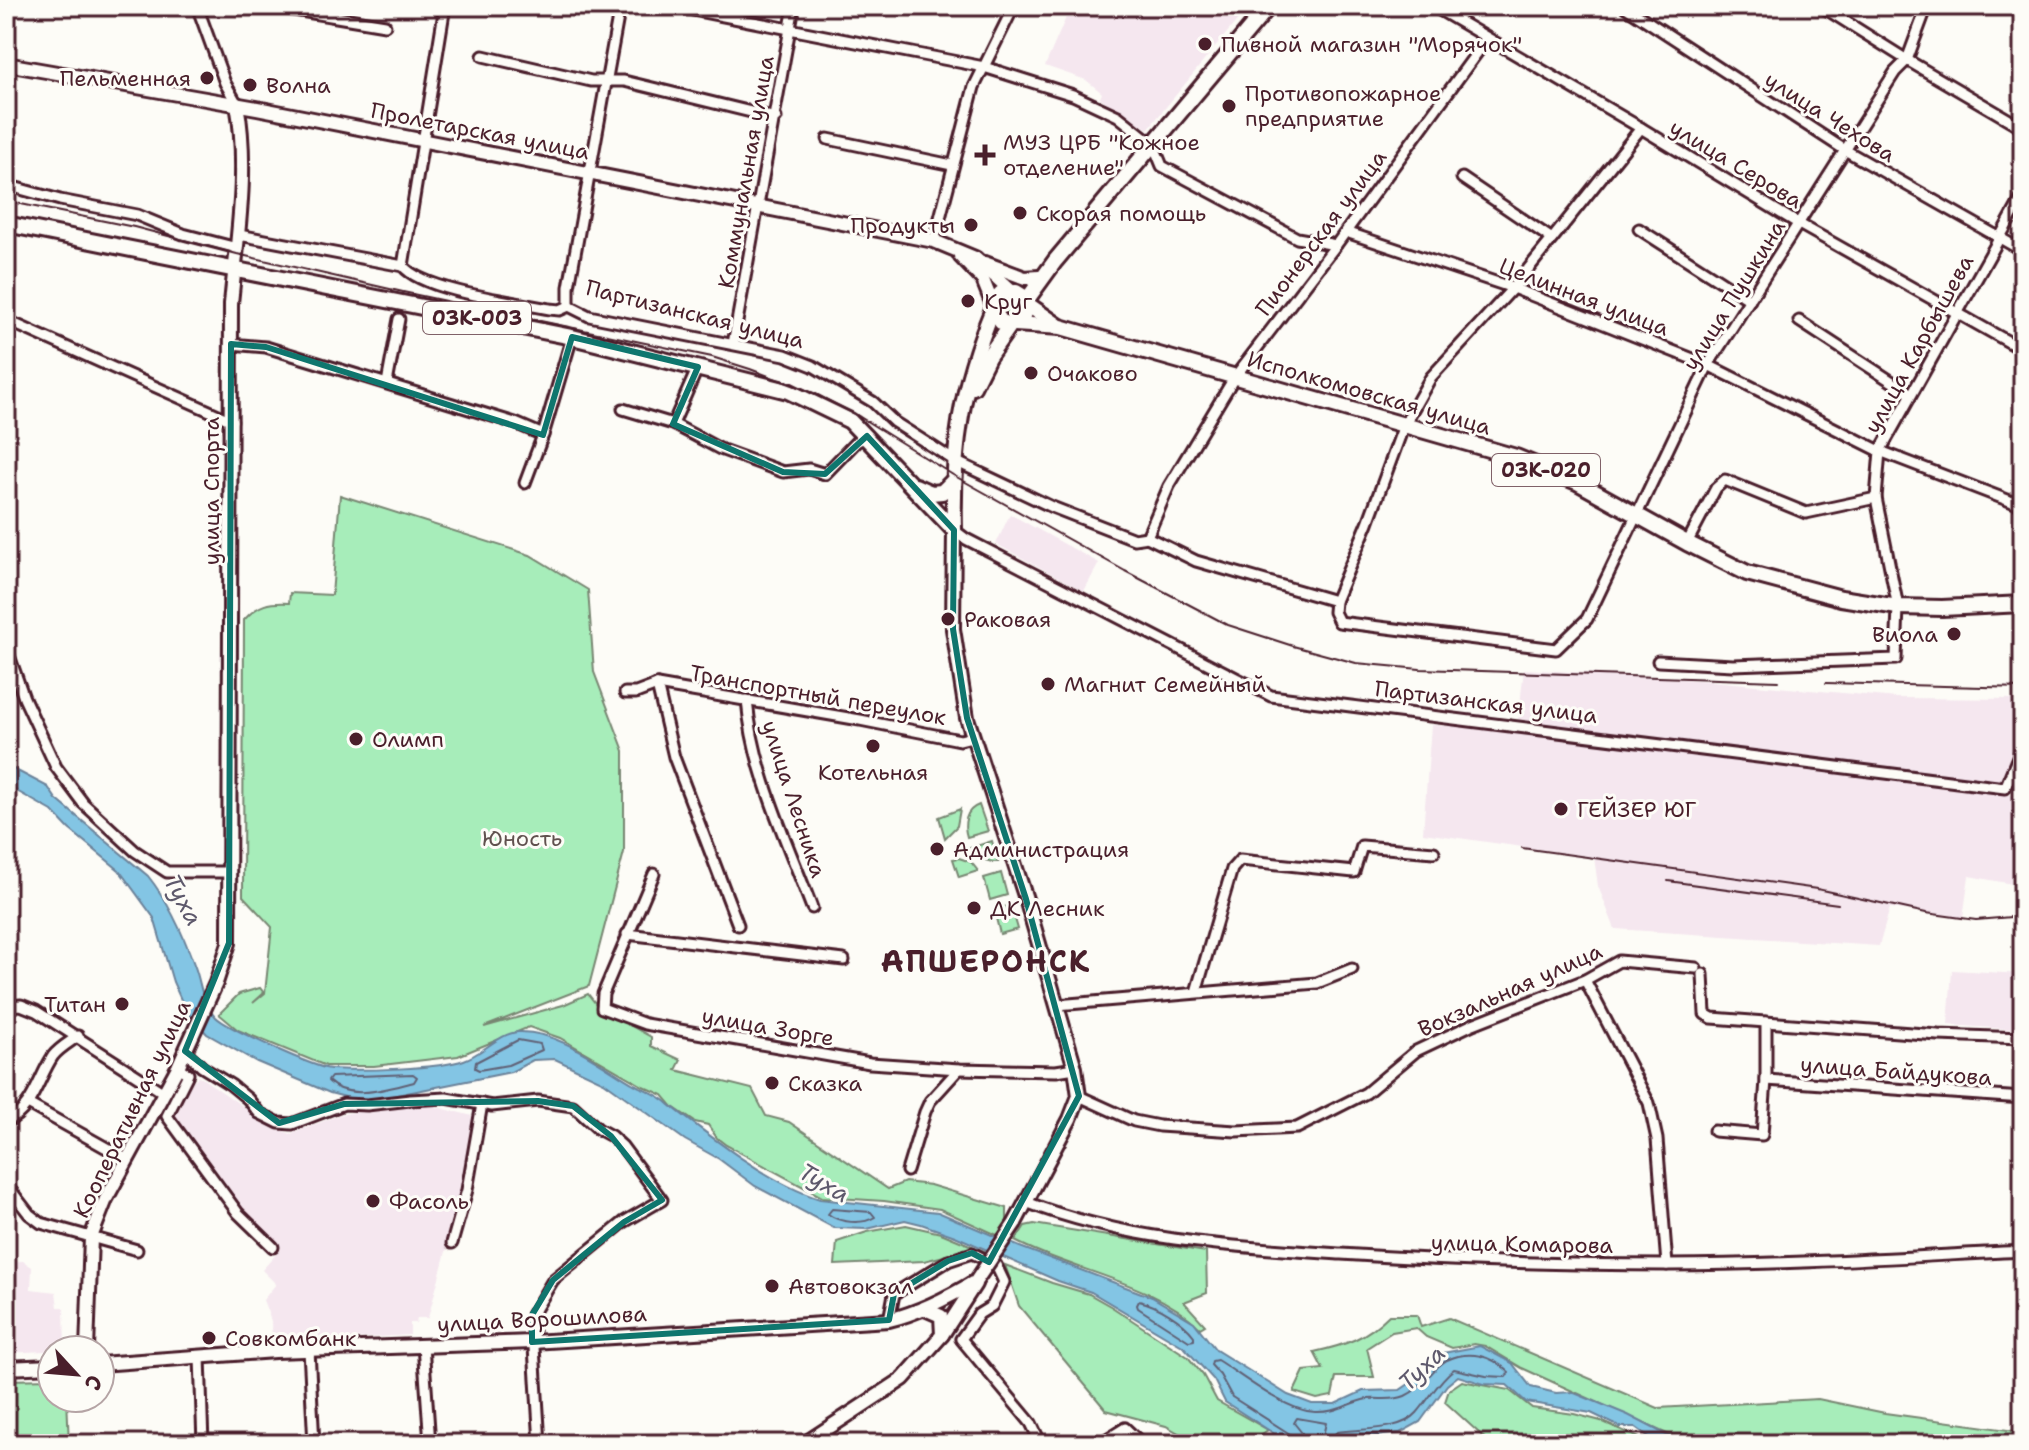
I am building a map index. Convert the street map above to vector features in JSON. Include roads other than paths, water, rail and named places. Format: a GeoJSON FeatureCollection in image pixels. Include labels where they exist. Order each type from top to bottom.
{"type":"FeatureCollection","features":[{"type":"Feature","properties":{"kind":"main road"},"geometry":{"type":"LineString","coordinates":[[958,429],[967,400],[997,344],[1024,316],[1026,303],[1042,278],[1269,6]]}},
{"type":"Feature","properties":{"kind":"main road","name":"03К-003"},"geometry":{"type":"LineString","coordinates":[[6,224],[572,337],[788,391],[850,421],[914,486]]}},
{"type":"Feature","properties":{"kind":"main road"},"geometry":{"type":"LineString","coordinates":[[954,530],[953,481],[958,429],[967,382],[981,340],[1001,293],[1042,278]]}},
{"type":"Feature","properties":{"kind":"main road"},"geometry":{"type":"LineString","coordinates":[[1042,278],[1042,303],[1047,315],[1061,327]]}},
{"type":"Feature","properties":{"kind":"main road"},"geometry":{"type":"LineString","coordinates":[[1011,290],[1020,294],[1026,303]]}},
{"type":"Feature","properties":{"kind":"main road","name":"Исполкомовская улица"},"geometry":{"type":"LineString","coordinates":[[1026,303],[1061,327]]}},
{"type":"Feature","properties":{"kind":"main road"},"geometry":{"type":"LineString","coordinates":[[993,307],[1001,322],[1013,324]]}},
{"type":"Feature","properties":{"kind":"main road","name":"Исполкомовская улица"},"geometry":{"type":"LineString","coordinates":[[1013,324],[1061,327],[1516,457],[1577,482],[1747,573],[1841,598],[1898,607],[2023,604]]}},
{"type":"Feature","properties":{"kind":"main road"},"geometry":{"type":"LineString","coordinates":[[997,344],[1034,330],[1061,327]]}},
{"type":"Feature","properties":{"kind":"main road"},"geometry":{"type":"LineString","coordinates":[[914,486],[931,493],[942,492],[953,481]]}},
{"type":"Feature","properties":{"kind":"main road"},"geometry":{"type":"LineString","coordinates":[[914,486],[954,530]]}},
{"type":"Feature","properties":{"kind":"street","name":"улица Спорта"},"geometry":{"type":"LineString","coordinates":[[197,6],[225,83],[237,104],[241,127],[231,344],[229,943],[216,983]]}},
{"type":"Feature","properties":{"kind":"street"},"geometry":{"type":"LineString","coordinates":[[270,6],[385,25]]}},
{"type":"Feature","properties":{"kind":"street"},"geometry":{"type":"LineString","coordinates":[[403,266],[445,6]]}},
{"type":"Feature","properties":{"kind":"street"},"geometry":{"type":"LineString","coordinates":[[569,306],[569,287],[620,6]]}},
{"type":"Feature","properties":{"kind":"street"},"geometry":{"type":"LineString","coordinates":[[672,6],[984,67],[1073,95],[1118,116],[1153,144],[1162,166],[1297,238],[1336,245]]}},
{"type":"Feature","properties":{"kind":"street","name":"Коммунальная улица"},"geometry":{"type":"LineString","coordinates":[[733,344],[794,6]]}},
{"type":"Feature","properties":{"kind":"street"},"geometry":{"type":"LineString","coordinates":[[939,243],[952,165],[974,87],[1014,6]]}},
{"type":"Feature","properties":{"kind":"street","name":"улица Серова"},"geometry":{"type":"LineString","coordinates":[[1433,6],[1799,224],[2023,350]]}},
{"type":"Feature","properties":{"kind":"street","name":"улица Чехова"},"geometry":{"type":"LineString","coordinates":[[1624,6],[1845,150],[2023,251]]}},
{"type":"Feature","properties":{"kind":"street"},"geometry":{"type":"LineString","coordinates":[[1821,6],[2023,128]]}},
{"type":"Feature","properties":{"kind":"street","name":"улица Пушкина"},"geometry":{"type":"LineString","coordinates":[[1335,601],[1334,612],[1339,622],[1556,649],[1587,619],[1708,365],[1895,72],[1907,60],[1927,6]]}},
{"type":"Feature","properties":{"kind":"street","name":"Пионерская улица"},"geometry":{"type":"LineString","coordinates":[[1147,537],[1169,486],[1234,378],[1346,232],[1487,39]]}},
{"type":"Feature","properties":{"kind":"street"},"geometry":{"type":"LineString","coordinates":[[483,56],[591,81],[624,81],[776,118]]}},
{"type":"Feature","properties":{"kind":"street","name":"Пролетарская улица"},"geometry":{"type":"LineString","coordinates":[[6,64],[237,104],[939,243],[975,258],[1011,290]]}},
{"type":"Feature","properties":{"kind":"street"},"geometry":{"type":"LineString","coordinates":[[1335,601],[1404,425],[1431,377],[1513,288],[1641,128]]}},
{"type":"Feature","properties":{"kind":"street"},"geometry":{"type":"LineString","coordinates":[[828,139],[952,165]]}},
{"type":"Feature","properties":{"kind":"street"},"geometry":{"type":"LineString","coordinates":[[1462,178],[1552,239]]}},
{"type":"Feature","properties":{"kind":"street","name":"Партизанская улица"},"geometry":{"type":"LineString","coordinates":[[6,185],[60,200],[137,215],[183,234],[403,266],[409,274],[428,283],[550,309],[569,306],[589,316],[785,355],[813,366],[873,402],[894,422],[955,461],[1052,507],[1134,539],[1147,537],[1196,561],[1335,601]]}},
{"type":"Feature","properties":{"kind":"street","name":"улица Карбышева"},"geometry":{"type":"LineString","coordinates":[[1658,661],[1733,665],[1896,659],[1898,607],[1876,498],[1880,451],[2023,196]]}},
{"type":"Feature","properties":{"kind":"street"},"geometry":{"type":"LineString","coordinates":[[1639,229],[1750,300]]}},
{"type":"Feature","properties":{"kind":"street","name":"Целинная улица"},"geometry":{"type":"LineString","coordinates":[[1346,232],[1513,288],[1708,365],[1880,451],[2023,506]]}},
{"type":"Feature","properties":{"kind":"street","name":"Пролетарская улица"},"geometry":{"type":"LineString","coordinates":[[939,243],[963,258],[983,280],[993,307]]}},
{"type":"Feature","properties":{"kind":"street"},"geometry":{"type":"LineString","coordinates":[[975,258],[1011,274],[1042,278]]}},
{"type":"Feature","properties":{"kind":"street"},"geometry":{"type":"LineString","coordinates":[[981,340],[985,295],[983,280]]}},
{"type":"Feature","properties":{"kind":"street"},"geometry":{"type":"LineString","coordinates":[[387,383],[399,319]]}},
{"type":"Feature","properties":{"kind":"street"},"geometry":{"type":"LineString","coordinates":[[6,320],[232,421]]}},
{"type":"Feature","properties":{"kind":"street"},"geometry":{"type":"LineString","coordinates":[[1799,321],[1911,394]]}},
{"type":"Feature","properties":{"kind":"street"},"geometry":{"type":"LineString","coordinates":[[525,483],[543,435],[572,337]]}},
{"type":"Feature","properties":{"kind":"street"},"geometry":{"type":"LineString","coordinates":[[231,344],[266,347],[515,423],[543,435]]}},
{"type":"Feature","properties":{"kind":"street"},"geometry":{"type":"LineString","coordinates":[[673,424],[698,367]]}},
{"type":"Feature","properties":{"kind":"street"},"geometry":{"type":"LineString","coordinates":[[623,409],[673,424],[720,449],[783,472],[809,469],[825,474],[856,442],[867,436]]}},
{"type":"Feature","properties":{"kind":"street"},"geometry":{"type":"LineString","coordinates":[[1687,543],[1716,488],[1725,480],[1806,513],[1876,498]]}},
{"type":"Feature","properties":{"kind":"street"},"geometry":{"type":"LineString","coordinates":[[804,1444],[903,1379],[942,1335],[1015,1223],[1079,1096],[1075,1068],[1057,1005],[1026,899],[972,737],[961,692],[953,629],[954,530]]}},
{"type":"Feature","properties":{"kind":"street","name":"Партизанская улица"},"geometry":{"type":"LineString","coordinates":[[954,530],[966,539],[1271,696],[2005,788],[2023,745]]}},
{"type":"Feature","properties":{"kind":"street"},"geometry":{"type":"LineString","coordinates":[[6,647],[24,698],[56,767],[83,803],[135,851],[167,872],[229,872]]}},
{"type":"Feature","properties":{"kind":"street"},"geometry":{"type":"LineString","coordinates":[[625,693],[636,693],[657,685],[674,757],[738,925]]}},
{"type":"Feature","properties":{"kind":"street","name":"Транспортный переулок"},"geometry":{"type":"LineString","coordinates":[[657,685],[960,740],[972,737]]}},
{"type":"Feature","properties":{"kind":"street","name":"улица Лесника"},"geometry":{"type":"LineString","coordinates":[[747,700],[749,728],[757,757],[812,908]]}},
{"type":"Feature","properties":{"kind":"street"},"geometry":{"type":"LineString","coordinates":[[1196,992],[1232,869],[1240,860],[1354,872],[1362,846],[1434,852]]}},
{"type":"Feature","properties":{"kind":"street","name":"улица Зорге"},"geometry":{"type":"LineString","coordinates":[[654,874],[603,994],[602,1008],[645,1024],[870,1063],[959,1069],[1056,1071],[1075,1068]]}},
{"type":"Feature","properties":{"kind":"street"},"geometry":{"type":"LineString","coordinates":[[627,934],[844,960]]}},
{"type":"Feature","properties":{"kind":"street","name":"Вокзальная улица"},"geometry":{"type":"LineString","coordinates":[[1079,1096],[1134,1121],[1159,1126],[1236,1131],[1297,1128],[1366,1093],[1416,1051],[1473,1024],[1585,980],[1619,961],[1700,971],[1705,1014],[1712,1018],[2023,1038]]}},
{"type":"Feature","properties":{"kind":"street"},"geometry":{"type":"LineString","coordinates":[[1057,1005],[1317,983],[1352,969]]}},
{"type":"Feature","properties":{"kind":"street"},"geometry":{"type":"LineString","coordinates":[[1585,980],[1649,1103],[1657,1139],[1667,1265]]}},
{"type":"Feature","properties":{"kind":"street","name":"Кооперативная улица"},"geometry":{"type":"LineString","coordinates":[[88,1334],[91,1237],[106,1199],[178,1067],[216,983]]}},
{"type":"Feature","properties":{"kind":"street"},"geometry":{"type":"LineString","coordinates":[[6,1006],[21,1005],[36,1011],[164,1093]]}},
{"type":"Feature","properties":{"kind":"street"},"geometry":{"type":"LineString","coordinates":[[1714,1131],[1762,1135],[1766,1022]]}},
{"type":"Feature","properties":{"kind":"street"},"geometry":{"type":"LineString","coordinates":[[6,1122],[15,1118],[28,1104],[55,1053],[78,1036]]}},
{"type":"Feature","properties":{"kind":"street"},"geometry":{"type":"LineString","coordinates":[[185,1051],[202,1067],[248,1099],[259,1113],[279,1123],[292,1124],[344,1104],[446,1098],[487,1105],[538,1101],[573,1106],[622,1146],[662,1200],[624,1222],[553,1280],[532,1315],[540,1444]]}},
{"type":"Feature","properties":{"kind":"street"},"geometry":{"type":"LineString","coordinates":[[178,1067],[188,1074],[167,1116],[238,1213],[273,1247]]}},
{"type":"Feature","properties":{"kind":"street"},"geometry":{"type":"LineString","coordinates":[[907,1171],[930,1101],[959,1069]]}},
{"type":"Feature","properties":{"kind":"street","name":"улица Байдукова"},"geometry":{"type":"LineString","coordinates":[[1766,1080],[2023,1098]]}},
{"type":"Feature","properties":{"kind":"street"},"geometry":{"type":"LineString","coordinates":[[28,1104],[128,1160]]}},
{"type":"Feature","properties":{"kind":"street"},"geometry":{"type":"LineString","coordinates":[[452,1243],[487,1105]]}},
{"type":"Feature","properties":{"kind":"street"},"geometry":{"type":"LineString","coordinates":[[6,1184],[29,1214],[41,1223],[137,1250]]}},
{"type":"Feature","properties":{"kind":"street","name":"улица Комарова"},"geometry":{"type":"LineString","coordinates":[[1026,1202],[1050,1212],[1125,1230],[1236,1247],[1456,1262],[1667,1265],[2023,1251]]}},
{"type":"Feature","properties":{"kind":"street"},"geometry":{"type":"LineString","coordinates":[[889,1320],[894,1294],[948,1261],[972,1253],[996,1265],[1004,1282],[992,1306],[979,1314],[961,1339],[1031,1423],[1041,1444]]}},
{"type":"Feature","properties":{"kind":"street","name":"улица Ворошилова"},"geometry":{"type":"LineString","coordinates":[[116,1363],[889,1320],[925,1309],[976,1281]]}},
{"type":"Feature","properties":{"kind":"street"},"geometry":{"type":"LineString","coordinates":[[925,1309],[941,1316],[942,1335]]}},
{"type":"Feature","properties":{"kind":"street"},"geometry":{"type":"LineString","coordinates":[[423,1345],[430,1444]]}},
{"type":"Feature","properties":{"kind":"street"},"geometry":{"type":"LineString","coordinates":[[309,1350],[314,1444]]}},
{"type":"Feature","properties":{"kind":"street"},"geometry":{"type":"LineString","coordinates":[[200,1357],[203,1444]]}},
{"type":"Feature","properties":{"kind":"street"},"geometry":{"type":"LineString","coordinates":[[6,1368],[36,1367]]}},
{"type":"Feature","properties":{"kind":"street"},"geometry":{"type":"LineString","coordinates":[[1099,1444],[1125,1428],[1142,1444]]}},
{"type":"Feature","properties":{"kind":"water"},"geometry":{"type":"Polygon","coordinates":[[[6,765],[48,787],[56,799],[148,876],[175,919],[195,967],[204,999],[216,1017],[236,1030],[290,1055],[331,1069],[418,1067],[464,1060],[511,1033],[548,1037],[579,1050],[657,1095],[742,1158],[801,1192],[820,1199],[938,1212],[1152,1297],[1194,1322],[1216,1350],[1288,1395],[1312,1404],[1335,1404],[1363,1391],[1400,1390],[1419,1377],[1443,1353],[1480,1346],[1512,1363],[1531,1387],[1556,1393],[1572,1392],[1628,1415],[1684,1444],[1659,1444],[1635,1427],[1620,1427],[1591,1413],[1526,1402],[1507,1385],[1484,1384],[1458,1376],[1447,1385],[1420,1422],[1400,1433],[1311,1444],[1287,1442],[1225,1402],[1214,1380],[1184,1347],[1091,1292],[955,1236],[905,1220],[867,1229],[834,1228],[755,1186],[604,1082],[555,1059],[533,1060],[511,1072],[377,1099],[353,1099],[330,1093],[257,1062],[207,1034],[186,1011],[173,982],[154,918],[119,870],[52,811],[6,785],[6,765]]]}},
{"type":"Feature","properties":{"kind":"railway"},"geometry":{"type":"LineString","coordinates":[[6,201],[134,227],[403,292],[712,357],[750,369],[814,393],[860,417],[953,475],[1228,625],[1293,646],[1356,663],[1420,669],[1778,681]]}},
{"type":"Feature","properties":{"kind":"railway"},"geometry":{"type":"LineString","coordinates":[[1826,683],[2023,688]]}},
{"type":"Feature","properties":{"kind":"railway"},"geometry":{"type":"LineString","coordinates":[[1522,848],[1817,889],[1926,913],[1976,920],[2023,916]]}},
{"type":"Feature","properties":{"kind":"railway"},"geometry":{"type":"LineString","coordinates":[[1668,881],[1838,904]]}},
{"type":"Feature","properties":{"kind":"place","name":"Пивной магазин \"Морячок\""},"geometry":{"type":"Point","coordinates":[1205,44]}},
{"type":"Feature","properties":{"kind":"place","name":"Пельменная"},"geometry":{"type":"Point","coordinates":[207,78]}},
{"type":"Feature","properties":{"kind":"place","name":"Волна"},"geometry":{"type":"Point","coordinates":[250,85]}},
{"type":"Feature","properties":{"kind":"place","name":"Противопожарное предприятие"},"geometry":{"type":"Point","coordinates":[1229,106]}},
{"type":"Feature","properties":{"kind":"place","name":"МУЗ ЦРБ \"Кожное отделение\""},"geometry":{"type":"Point","coordinates":[985,155]}},
{"type":"Feature","properties":{"kind":"place","name":"Скорая помощь"},"geometry":{"type":"Point","coordinates":[1020,213]}},
{"type":"Feature","properties":{"kind":"place","name":"Продукты"},"geometry":{"type":"Point","coordinates":[971,225]}},
{"type":"Feature","properties":{"kind":"place","name":"Круг"},"geometry":{"type":"Point","coordinates":[968,301]}},
{"type":"Feature","properties":{"kind":"place","name":"Очаково"},"geometry":{"type":"Point","coordinates":[1031,373]}},
{"type":"Feature","properties":{"kind":"place","name":"Раковая"},"geometry":{"type":"Point","coordinates":[948,619]}},
{"type":"Feature","properties":{"kind":"place","name":"Виола"},"geometry":{"type":"Point","coordinates":[1954,634]}},
{"type":"Feature","properties":{"kind":"place","name":"Магнит Семейный"},"geometry":{"type":"Point","coordinates":[1048,684]}},
{"type":"Feature","properties":{"kind":"place","name":"Олимп"},"geometry":{"type":"Point","coordinates":[356,739]}},
{"type":"Feature","properties":{"kind":"place","name":"Котельная"},"geometry":{"type":"Point","coordinates":[873,746]}},
{"type":"Feature","properties":{"kind":"place","name":"ГЕЙЗЕР ЮГ"},"geometry":{"type":"Point","coordinates":[1561,809]}},
{"type":"Feature","properties":{"kind":"place","name":"Администрация"},"geometry":{"type":"Point","coordinates":[937,849]}},
{"type":"Feature","properties":{"kind":"place","name":"ДК Лесник"},"geometry":{"type":"Point","coordinates":[974,908]}},
{"type":"Feature","properties":{"kind":"place","name":"Титан"},"geometry":{"type":"Point","coordinates":[122,1004]}},
{"type":"Feature","properties":{"kind":"place","name":"Сказка"},"geometry":{"type":"Point","coordinates":[772,1083]}},
{"type":"Feature","properties":{"kind":"place","name":"Фасоль"},"geometry":{"type":"Point","coordinates":[373,1201]}},
{"type":"Feature","properties":{"kind":"place","name":"Автовокзал"},"geometry":{"type":"Point","coordinates":[772,1286]}},
{"type":"Feature","properties":{"kind":"place","name":"Совкомбанк"},"geometry":{"type":"Point","coordinates":[209,1338]}},
{"type":"Feature","properties":{"kind":"district","name":"АПШЕРОНСК"},"geometry":{"type":"Point","coordinates":[986,961]}},
{"type":"Feature","properties":{"kind":"park label","name":"Юность"},"geometry":{"type":"Point","coordinates":[522,838]}},
{"type":"Feature","properties":{"kind":"water label","name":"Туха"},"geometry":{"type":"Point","coordinates":[183,900]}},
{"type":"Feature","properties":{"kind":"water label","name":"Туха"},"geometry":{"type":"Point","coordinates":[824,1183]}},
{"type":"Feature","properties":{"kind":"water label","name":"Туха"},"geometry":{"type":"Point","coordinates":[1422,1368]}}]}
